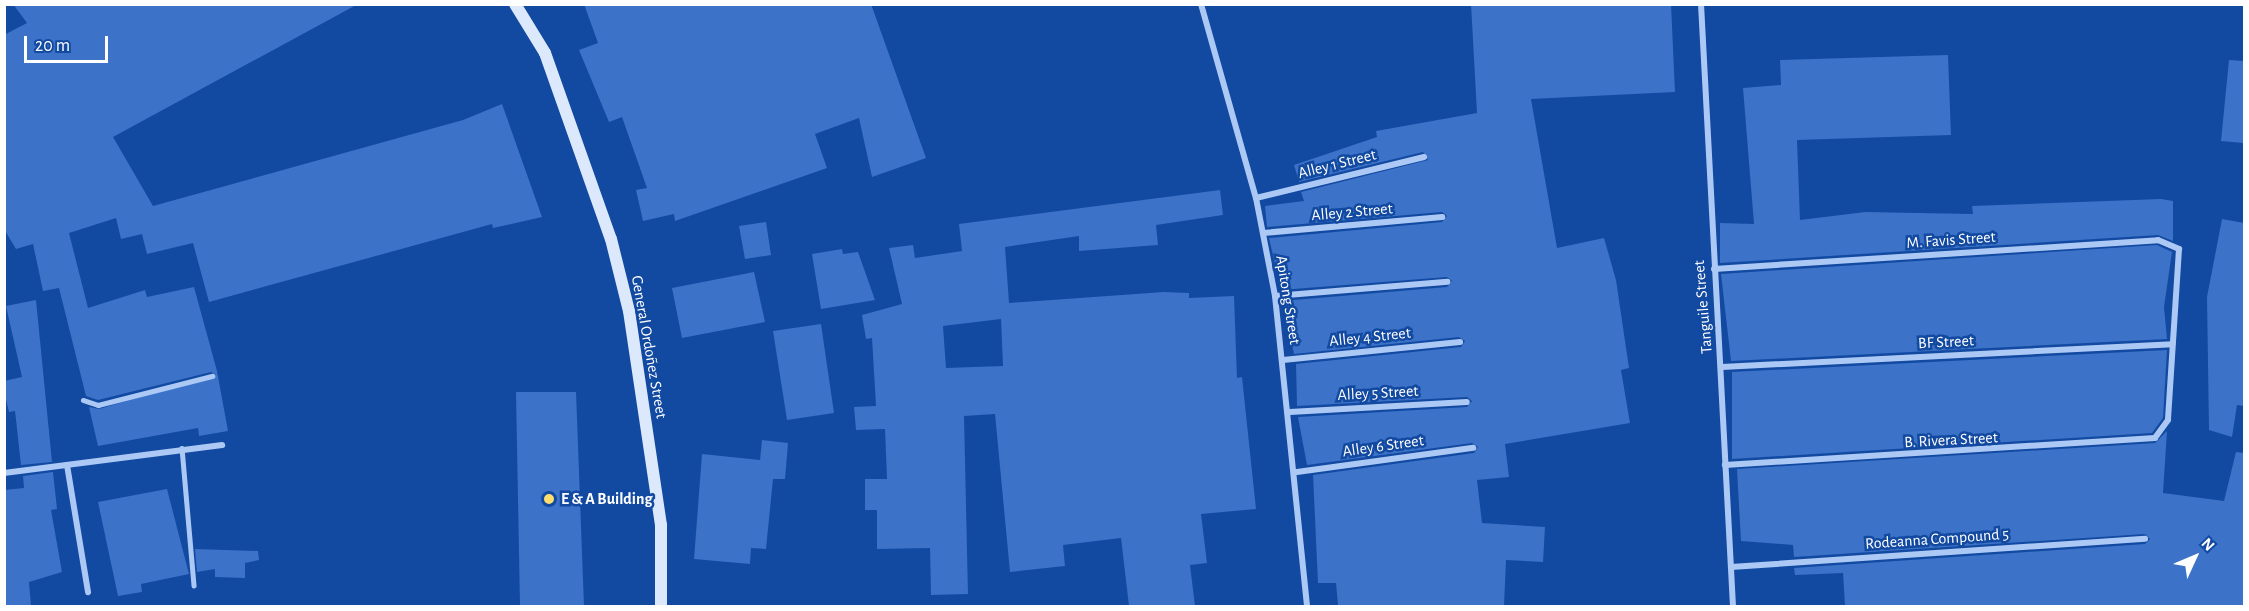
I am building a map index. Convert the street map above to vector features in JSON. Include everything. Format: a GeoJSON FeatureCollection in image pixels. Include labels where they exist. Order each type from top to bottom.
{"type":"FeatureCollection","features":[{"type":"Feature","properties":{"kind":"main road","name":"General Ordoñez Street"},"geometry":{"type":"LineString","coordinates":[[515,4],[545,53],[611,239],[629,311],[661,525],[661,606]]}},
{"type":"Feature","properties":{"kind":"street","name":"Apitong Street"},"geometry":{"type":"LineString","coordinates":[[1201,4],[1256,198],[1275,296],[1297,472],[1307,606]]}},
{"type":"Feature","properties":{"kind":"street","name":"Tanguile Street"},"geometry":{"type":"LineString","coordinates":[[1701,4],[1733,606]]}},
{"type":"Feature","properties":{"kind":"street","name":"Alley 1 Street"},"geometry":{"type":"LineString","coordinates":[[1256,198],[1424,157]]}},
{"type":"Feature","properties":{"kind":"street","name":"Alley 2 Street"},"geometry":{"type":"LineString","coordinates":[[1263,233],[1442,218]]}},
{"type":"Feature","properties":{"kind":"street","name":"M. Favis Street"},"geometry":{"type":"LineString","coordinates":[[1714,269],[2158,240],[2173,242],[2179,257],[2172,344]]}},
{"type":"Feature","properties":{"kind":"street"},"geometry":{"type":"LineString","coordinates":[[1275,296],[1447,282]]}},
{"type":"Feature","properties":{"kind":"street","name":"Alley 4 Street"},"geometry":{"type":"LineString","coordinates":[[1283,360],[1460,342]]}},
{"type":"Feature","properties":{"kind":"street","name":"BF Street"},"geometry":{"type":"LineString","coordinates":[[1722,368],[2172,344]]}},
{"type":"Feature","properties":{"kind":"street","name":"B. Rivera Street"},"geometry":{"type":"LineString","coordinates":[[1725,465],[2138,442],[2155,438],[2168,420],[2172,344]]}},
{"type":"Feature","properties":{"kind":"street","name":"Alley 5 Street"},"geometry":{"type":"LineString","coordinates":[[1290,412],[1467,402]]}},
{"type":"Feature","properties":{"kind":"street"},"geometry":{"type":"LineString","coordinates":[[4,473],[182,448],[222,445]]}},
{"type":"Feature","properties":{"kind":"street","name":"Alley 6 Street"},"geometry":{"type":"LineString","coordinates":[[1297,472],[1473,448]]}},
{"type":"Feature","properties":{"kind":"street"},"geometry":{"type":"LineString","coordinates":[[67,465],[88,592]]}},
{"type":"Feature","properties":{"kind":"street","name":"Rodeanna Compound 5"},"geometry":{"type":"LineString","coordinates":[[1731,567],[2145,538]]}},
{"type":"Feature","properties":{"kind":"lane"},"geometry":{"type":"LineString","coordinates":[[83,400],[98,405],[212,376]]}},
{"type":"Feature","properties":{"kind":"lane"},"geometry":{"type":"LineString","coordinates":[[182,448],[194,585]]}},
{"type":"Feature","properties":{"kind":"building"},"geometry":{"type":"Polygon","coordinates":[[[13,4],[358,4],[113,137],[153,206],[463,120],[502,104],[542,217],[493,228],[492,224],[209,302],[193,243],[147,254],[142,234],[121,239],[116,218],[69,233],[88,308],[145,290],[147,297],[194,287],[217,371],[228,431],[199,436],[198,428],[98,446],[89,407],[99,409],[216,375],[211,372],[98,400],[86,396],[59,288],[43,291],[33,244],[16,249],[4,229],[4,35],[27,23],[13,4]]]}},
{"type":"Feature","properties":{"kind":"building"},"geometry":{"type":"Polygon","coordinates":[[[584,4],[871,4],[926,158],[872,177],[859,118],[815,134],[827,168],[675,221],[674,214],[643,221],[636,190],[647,188],[622,117],[609,122],[579,50],[598,43],[584,4]]]}},
{"type":"Feature","properties":{"kind":"building"},"geometry":{"type":"Polygon","coordinates":[[[1471,4],[1671,4],[1675,92],[1531,99],[1557,248],[1604,238],[1616,280],[1629,368],[1621,370],[1630,423],[1505,444],[1509,477],[1477,480],[1482,523],[1545,527],[1543,562],[1506,560],[1504,606],[1338,605],[1336,583],[1318,583],[1313,475],[1474,453],[1478,447],[1472,443],[1307,465],[1298,417],[1467,407],[1472,401],[1467,397],[1297,406],[1296,364],[1461,347],[1465,341],[1459,337],[1294,354],[1282,301],[1447,287],[1452,281],[1447,277],[1281,290],[1269,238],[1442,222],[1447,216],[1442,212],[1267,227],[1265,206],[1304,201],[1301,192],[1428,160],[1423,152],[1299,182],[1294,165],[1377,137],[1376,131],[1477,113],[1471,4]]]}},
{"type":"Feature","properties":{"kind":"building"},"geometry":{"type":"Polygon","coordinates":[[[1948,55],[1951,135],[1797,140],[1800,220],[1865,212],[1973,214],[1972,206],[2161,199],[2173,201],[2173,241],[2158,235],[1720,263],[1720,223],[1754,224],[1743,88],[1781,85],[1780,60],[1948,55]]]}},
{"type":"Feature","properties":{"kind":"building"},"geometry":{"type":"Polygon","coordinates":[[[2229,60],[2244,61],[2244,143],[2221,141],[2229,60]]]}},
{"type":"Feature","properties":{"kind":"building"},"geometry":{"type":"Polygon","coordinates":[[[1220,190],[1223,215],[1156,225],[1158,245],[1079,251],[1079,236],[1005,247],[1009,303],[1164,292],[1189,293],[1189,298],[1234,296],[1237,378],[1242,377],[1256,509],[1201,514],[1207,563],[1190,565],[1195,606],[1129,606],[1121,538],[1063,545],[1065,566],[1010,572],[995,414],[964,416],[968,594],[931,595],[930,548],[877,549],[877,510],[865,510],[865,479],[887,479],[885,429],[856,430],[854,407],[876,406],[872,338],[866,339],[862,315],[902,304],[889,248],[913,245],[915,258],[962,251],[959,224],[1220,190]],[[1001,319],[943,326],[946,368],[1003,366],[1001,319]]]}},
{"type":"Feature","properties":{"kind":"building"},"geometry":{"type":"Polygon","coordinates":[[[2222,219],[2244,223],[2244,406],[2237,405],[2232,437],[2209,430],[2207,297],[2222,219]]]}},
{"type":"Feature","properties":{"kind":"building"},"geometry":{"type":"Polygon","coordinates":[[[766,222],[771,255],[745,259],[739,226],[766,222]]]}},
{"type":"Feature","properties":{"kind":"building"},"geometry":{"type":"Polygon","coordinates":[[[2157,245],[2172,252],[2164,307],[2167,339],[1731,361],[1721,274],[2157,245]]]}},
{"type":"Feature","properties":{"kind":"building"},"geometry":{"type":"Polygon","coordinates":[[[842,249],[843,254],[858,252],[875,300],[821,309],[812,254],[842,249]]]}},
{"type":"Feature","properties":{"kind":"building"},"geometry":{"type":"Polygon","coordinates":[[[754,272],[765,322],[682,338],[672,288],[754,272]]]}},
{"type":"Feature","properties":{"kind":"building"},"geometry":{"type":"Polygon","coordinates":[[[36,300],[52,462],[21,465],[15,411],[9,412],[4,392],[4,381],[22,377],[6,306],[36,300]]]}},
{"type":"Feature","properties":{"kind":"building"},"geometry":{"type":"Polygon","coordinates":[[[821,324],[834,413],[787,420],[773,331],[821,324]]]}},
{"type":"Feature","properties":{"kind":"building"},"geometry":{"type":"Polygon","coordinates":[[[2167,350],[2163,418],[2152,433],[1732,459],[1732,372],[2167,350]]]}},
{"type":"Feature","properties":{"kind":"building","name":"E & A Building"},"geometry":{"type":"Polygon","coordinates":[[[516,392],[576,392],[584,606],[520,606],[516,392]]]}},
{"type":"Feature","properties":{"kind":"building"},"geometry":{"type":"Polygon","coordinates":[[[2167,431],[2163,493],[2224,501],[2236,452],[2244,453],[2244,606],[1845,606],[1843,573],[1795,575],[1794,568],[2145,544],[2150,539],[2145,534],[1794,557],[1793,545],[1741,541],[1737,469],[2155,443],[2167,431]]]}},
{"type":"Feature","properties":{"kind":"building"},"geometry":{"type":"Polygon","coordinates":[[[762,440],[788,443],[785,479],[773,479],[766,549],[751,548],[750,564],[694,559],[702,454],[760,460],[762,440]]]}},
{"type":"Feature","properties":{"kind":"building"},"geometry":{"type":"Polygon","coordinates":[[[53,472],[57,509],[51,510],[62,572],[29,582],[31,606],[4,606],[4,490],[24,488],[23,476],[53,472]]]}},
{"type":"Feature","properties":{"kind":"building"},"geometry":{"type":"Polygon","coordinates":[[[167,489],[189,574],[141,584],[142,592],[118,596],[98,502],[167,489]]]}},
{"type":"Feature","properties":{"kind":"building"},"geometry":{"type":"Polygon","coordinates":[[[195,549],[258,551],[259,560],[245,563],[245,578],[215,577],[215,569],[197,572],[195,549]]]}},
{"type":"Feature","properties":{"kind":"place","name":"E & A Building"},"geometry":{"type":"Point","coordinates":[549,499]}}]}
